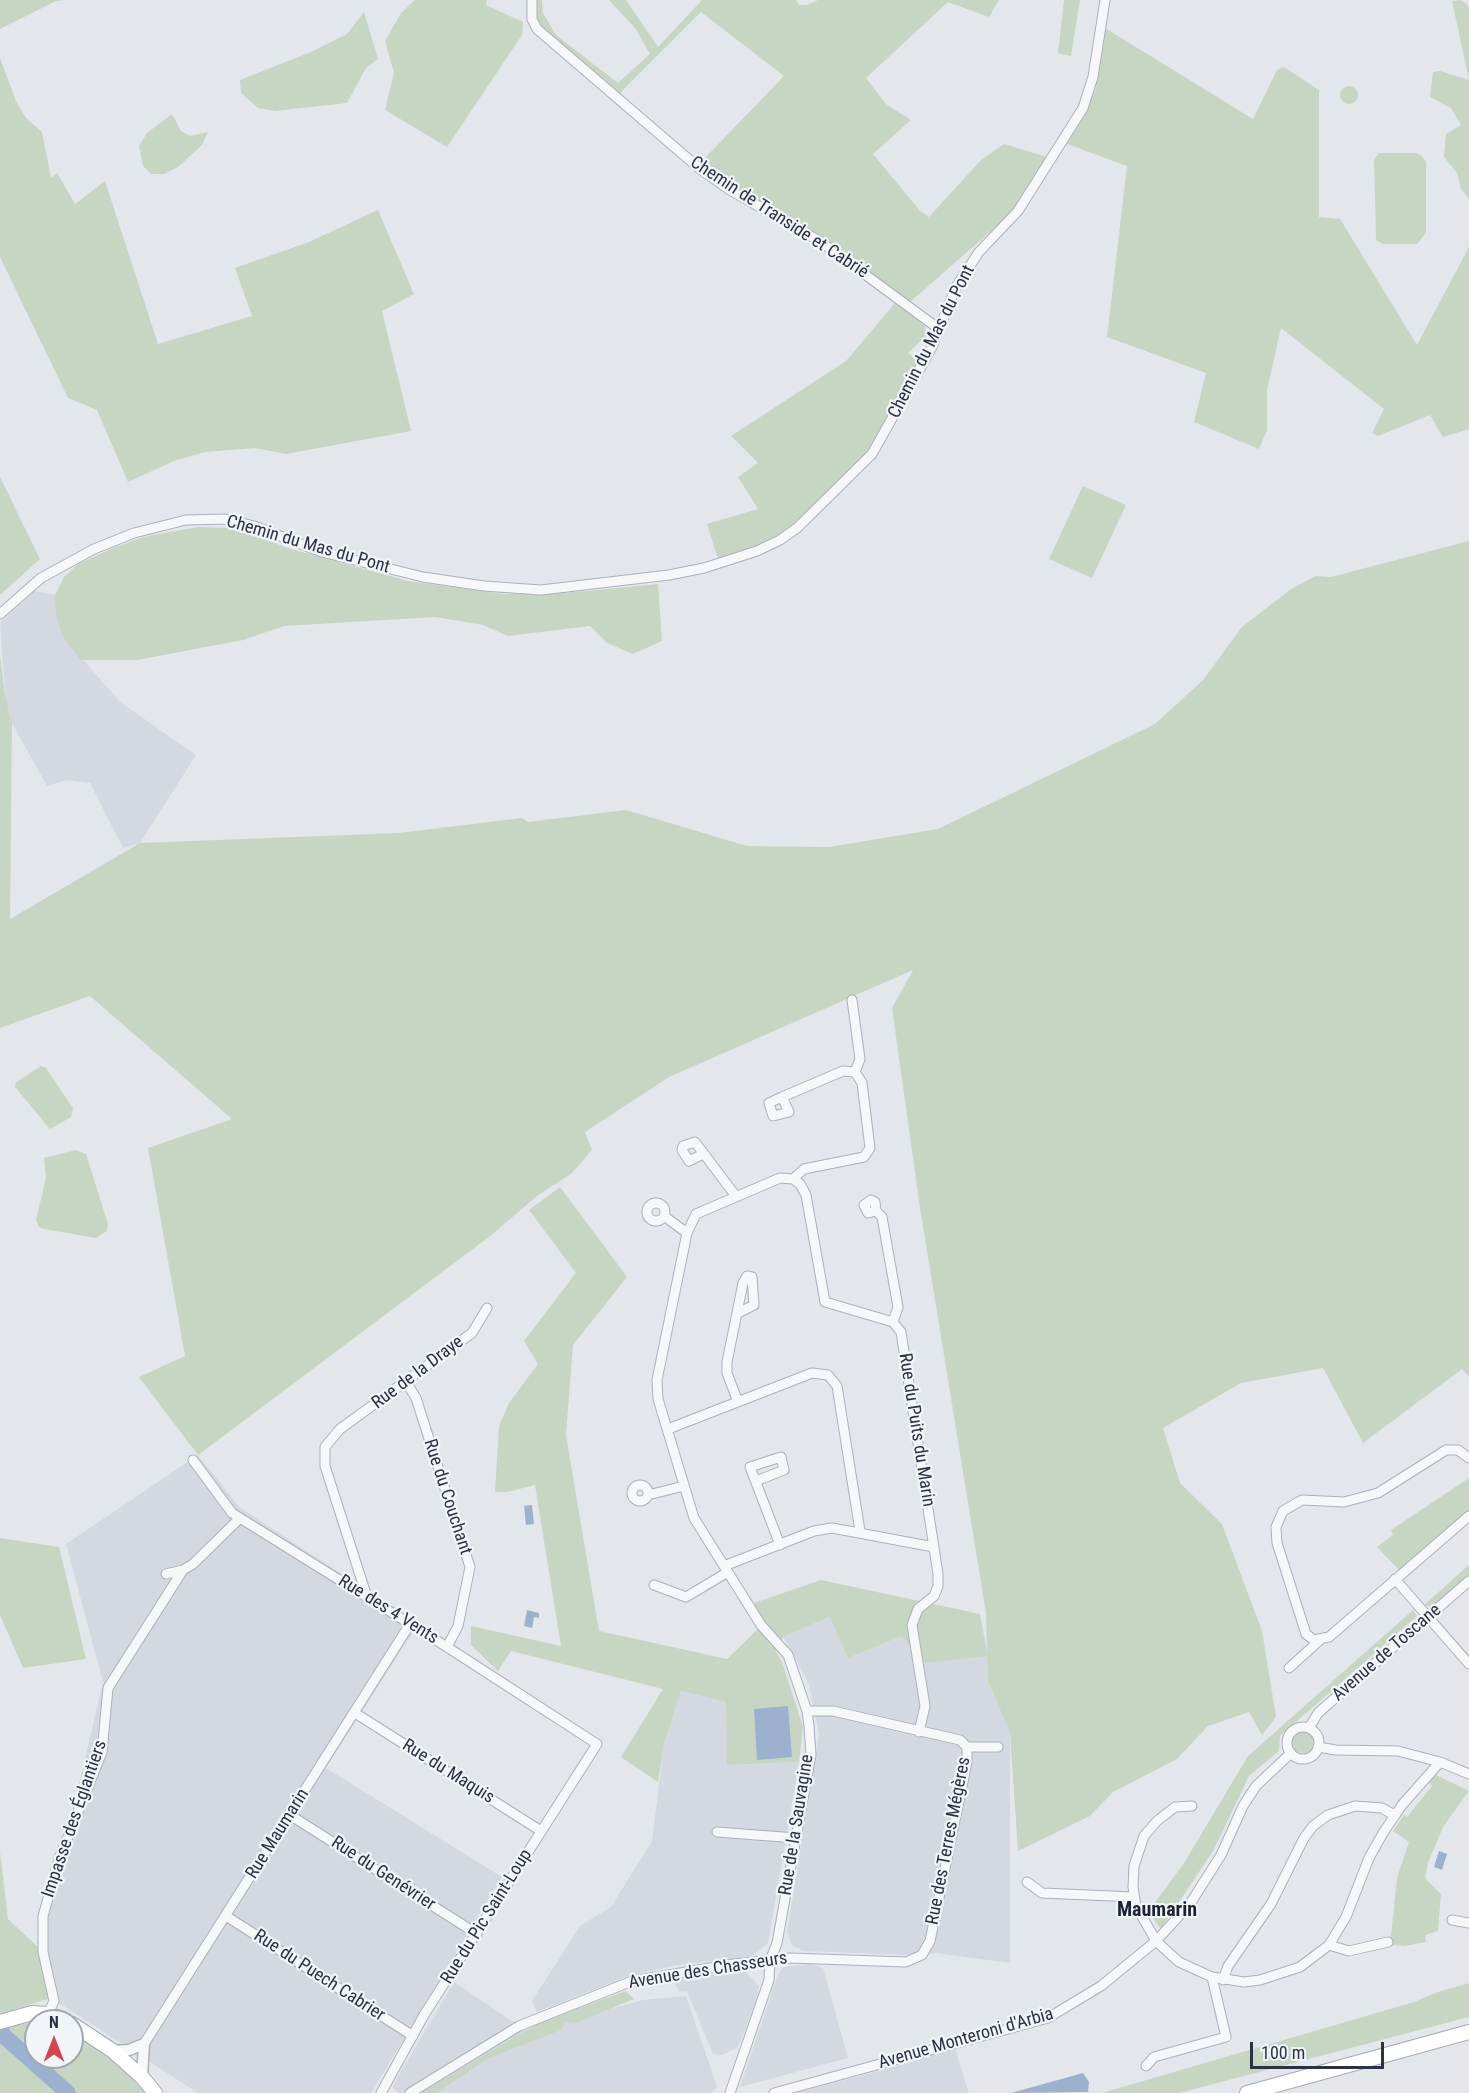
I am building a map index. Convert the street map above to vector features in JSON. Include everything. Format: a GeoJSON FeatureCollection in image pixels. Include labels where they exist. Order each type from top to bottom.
{"type":"FeatureCollection","features":[{"type":"Feature","properties":{"kind":"main road"},"geometry":{"type":"LineString","coordinates":[[0,2022],[24,2015]]}},
{"type":"Feature","properties":{"kind":"main road"},"geometry":{"type":"LineString","coordinates":[[84,2032],[113,2051],[142,2077],[155,2093]]}},
{"type":"Feature","properties":{"kind":"main road"},"geometry":{"type":"LineString","coordinates":[[1246,2093],[1469,2032]]}},
{"type":"Feature","properties":{"kind":"street","name":"Chemin de Transide et Cabrié"},"geometry":{"type":"LineString","coordinates":[[532,0],[532,19],[537,30],[700,169],[746,199],[821,242],[939,329]]}},
{"type":"Feature","properties":{"kind":"street","name":"Chemin du Mas du Pont"},"geometry":{"type":"LineString","coordinates":[[0,614],[50,572],[94,549],[134,533],[186,520],[225,519],[254,526],[322,552],[423,577],[484,586],[553,589],[669,575],[704,568],[757,552],[780,540],[797,528],[854,475],[872,454],[932,347],[956,287],[979,252],[1018,211],[1083,108],[1093,77],[1106,0]]}},
{"type":"Feature","properties":{"kind":"street"},"geometry":{"type":"LineString","coordinates":[[852,1000],[860,1059],[855,1072]]}},
{"type":"Feature","properties":{"kind":"street"},"geometry":{"type":"LineString","coordinates":[[782,1097],[843,1071],[855,1072]]}},
{"type":"Feature","properties":{"kind":"street"},"geometry":{"type":"LineString","coordinates":[[793,1179],[804,1169],[858,1159],[868,1153],[871,1142],[862,1083],[855,1072]]}},
{"type":"Feature","properties":{"kind":"street"},"geometry":{"type":"LineString","coordinates":[[703,1154],[735,1195]]}},
{"type":"Feature","properties":{"kind":"street"},"geometry":{"type":"LineString","coordinates":[[664,1216],[687,1233],[696,1214],[703,1209],[780,1178],[793,1179],[800,1184],[806,1195],[825,1302],[893,1322],[898,1307],[882,1216],[876,1211]]}},
{"type":"Feature","properties":{"kind":"street","name":"Rue de la Sauvagine"},"geometry":{"type":"LineString","coordinates":[[687,1233],[657,1380],[657,1393],[694,1518],[761,1625],[788,1655],[807,1711],[811,1755],[777,1943],[770,1961],[770,1980],[730,2093]]}},
{"type":"Feature","properties":{"kind":"street","name":"Rue de la Draye"},"geometry":{"type":"LineString","coordinates":[[368,1597],[325,1466],[325,1447],[340,1429],[472,1333],[487,1308]]}},
{"type":"Feature","properties":{"kind":"street"},"geometry":{"type":"LineString","coordinates":[[738,1313],[726,1368],[738,1402]]}},
{"type":"Feature","properties":{"kind":"street","name":"Rue du Puits du Marin"},"geometry":{"type":"LineString","coordinates":[[893,1322],[901,1332],[938,1586],[931,1599],[918,1609],[912,1625],[925,1706],[920,1732]]}},
{"type":"Feature","properties":{"kind":"street"},"geometry":{"type":"LineString","coordinates":[[668,1429],[812,1373],[828,1375],[835,1380],[860,1531]]}},
{"type":"Feature","properties":{"kind":"street","name":"Rue du Couchant"},"geometry":{"type":"LineString","coordinates":[[406,1382],[416,1398],[470,1567],[458,1626],[447,1647]]}},
{"type":"Feature","properties":{"kind":"street"},"geometry":{"type":"LineString","coordinates":[[1320,1640],[1310,1639],[1305,1634],[1277,1543],[1276,1527],[1283,1511],[1302,1500],[1344,1502],[1378,1493],[1446,1450],[1458,1450],[1469,1458]]}},
{"type":"Feature","properties":{"kind":"street","name":"Rue des 4 Vents"},"geometry":{"type":"LineString","coordinates":[[193,1460],[232,1513],[597,1744]]}},
{"type":"Feature","properties":{"kind":"street"},"geometry":{"type":"LineString","coordinates":[[756,1481],[780,1545]]}},
{"type":"Feature","properties":{"kind":"street"},"geometry":{"type":"LineString","coordinates":[[648,1495],[684,1486]]}},
{"type":"Feature","properties":{"kind":"street"},"geometry":{"type":"LineString","coordinates":[[1289,1668],[1320,1640],[1329,1637],[1469,1516]]}},
{"type":"Feature","properties":{"kind":"street","name":"Impasse des Églantiers"},"geometry":{"type":"LineString","coordinates":[[50,2009],[54,2001],[43,1952],[43,1916],[59,1859],[102,1752],[108,1688],[183,1570],[240,1518]]}},
{"type":"Feature","properties":{"kind":"street"},"geometry":{"type":"LineString","coordinates":[[654,1585],[686,1597],[726,1569],[780,1545],[823,1530],[860,1531],[934,1547]]}},
{"type":"Feature","properties":{"kind":"street","name":"Impasse des Églantiers"},"geometry":{"type":"LineString","coordinates":[[166,1574],[183,1570]]}},
{"type":"Feature","properties":{"kind":"street"},"geometry":{"type":"LineString","coordinates":[[1395,1579],[1469,1664]]}},
{"type":"Feature","properties":{"kind":"street","name":"Avenue de Toscane"},"geometry":{"type":"LineString","coordinates":[[1309,1728],[1318,1713],[1469,1581]]}},
{"type":"Feature","properties":{"kind":"street","name":"Rue Maumarin"},"geometry":{"type":"LineString","coordinates":[[144,2044],[410,1624]]}},
{"type":"Feature","properties":{"kind":"street","name":"Rue des Terres Mégères"},"geometry":{"type":"LineString","coordinates":[[807,1711],[833,1711],[960,1740],[966,1747],[967,1762],[930,1941],[922,1955]]}},
{"type":"Feature","properties":{"kind":"street","name":"Rue du Maquis"},"geometry":{"type":"LineString","coordinates":[[355,1713],[541,1831]]}},
{"type":"Feature","properties":{"kind":"street"},"geometry":{"type":"LineString","coordinates":[[1298,1728],[1309,1728],[1316,1734],[1318,1747],[1314,1754],[1306,1758],[1291,1753],[1287,1743],[1290,1733],[1298,1728]]}},
{"type":"Feature","properties":{"kind":"street","name":"Rue du Pic Saint-Loup"},"geometry":{"type":"LineString","coordinates":[[381,2093],[413,2036],[597,1744]]}},
{"type":"Feature","properties":{"kind":"street"},"geometry":{"type":"LineString","coordinates":[[966,1747],[998,1747]]}},
{"type":"Feature","properties":{"kind":"street"},"geometry":{"type":"LineString","coordinates":[[1318,1747],[1336,1750],[1398,1751],[1440,1762],[1469,1774]]}},
{"type":"Feature","properties":{"kind":"street","name":"Avenue Monteroni d'Arbia"},"geometry":{"type":"LineString","coordinates":[[774,2093],[1048,2018],[1101,1986],[1156,1941],[1190,1904],[1256,1786],[1291,1753]]}},
{"type":"Feature","properties":{"kind":"street"},"geometry":{"type":"LineString","coordinates":[[1192,1806],[1175,1807],[1157,1821],[1144,1836],[1134,1866],[1134,1897],[1141,1918],[1156,1941],[1179,1962],[1212,1977],[1244,1982],[1275,1977],[1300,1967],[1329,1945],[1346,1917],[1369,1858],[1394,1815],[1440,1762]]}},
{"type":"Feature","properties":{"kind":"street"},"geometry":{"type":"LineString","coordinates":[[1223,1980],[1228,1966],[1271,1904],[1304,1838],[1313,1826],[1328,1815],[1355,1806],[1382,1808],[1394,1815]]}},
{"type":"Feature","properties":{"kind":"street","name":"Rue du Genévrier"},"geometry":{"type":"LineString","coordinates":[[290,1815],[477,1934]]}},
{"type":"Feature","properties":{"kind":"street"},"geometry":{"type":"LineString","coordinates":[[717,1832],[796,1838]]}},
{"type":"Feature","properties":{"kind":"street"},"geometry":{"type":"LineString","coordinates":[[1027,1882],[1042,1893],[1134,1897]]}},
{"type":"Feature","properties":{"kind":"street","name":"Rue du Puech Cabrier"},"geometry":{"type":"LineString","coordinates":[[226,1916],[413,2036]]}},
{"type":"Feature","properties":{"kind":"street"},"geometry":{"type":"LineString","coordinates":[[1452,1920],[1469,1923]]}},
{"type":"Feature","properties":{"kind":"street"},"geometry":{"type":"LineString","coordinates":[[1329,1945],[1349,1951],[1388,1942]]}},
{"type":"Feature","properties":{"kind":"street","name":"Avenue des Chasseurs"},"geometry":{"type":"LineString","coordinates":[[410,2093],[519,2026],[616,1985],[734,1964],[797,1958],[906,1962],[922,1955]]}},
{"type":"Feature","properties":{"kind":"street"},"geometry":{"type":"LineString","coordinates":[[1146,2066],[1154,2057],[1226,2037],[1212,1977]]}},
{"type":"Feature","properties":{"kind":"street"},"geometry":{"type":"LineString","coordinates":[[113,2051],[129,2050],[144,2044],[142,2077]]}},
{"type":"Feature","properties":{"kind":"shaded area"},"geometry":{"type":"Polygon","coordinates":[[[35,591],[55,595],[62,636],[120,702],[196,755],[140,843],[123,848],[90,783],[67,780],[47,786],[12,723],[5,695],[0,623],[35,591]]]}},
{"type":"Feature","properties":{"kind":"shaded area"},"geometry":{"type":"Polygon","coordinates":[[[198,1455],[239,1507],[418,1624],[326,1768],[502,1877],[371,2093],[198,2093],[84,2019],[84,2009],[68,2009],[51,1998],[40,1949],[103,1682],[66,1544],[198,1455]]]}},
{"type":"Feature","properties":{"kind":"shaded area"},"geometry":{"type":"Polygon","coordinates":[[[831,1617],[848,1658],[902,1636],[987,1656],[988,1681],[1010,1733],[1010,1963],[936,1953],[907,1955],[804,1951],[793,1946],[787,1933],[819,1734],[809,1684],[783,1636],[831,1617]]]}},
{"type":"Feature","properties":{"kind":"shaded area"},"geometry":{"type":"Polygon","coordinates":[[[681,1691],[726,1702],[728,1765],[799,1762],[768,1943],[751,1957],[677,1965],[628,1976],[537,2012],[532,2001],[580,1926],[611,1907],[652,1841],[664,1744],[681,1691]]]}},
{"type":"Feature","properties":{"kind":"shaded area"},"geometry":{"type":"Polygon","coordinates":[[[812,1964],[823,1968],[848,2058],[740,2087],[777,1977],[783,1967],[812,1964]]]}},
{"type":"Feature","properties":{"kind":"shaded area"},"geometry":{"type":"Polygon","coordinates":[[[742,1969],[759,1987],[757,1999],[738,2047],[722,2055],[713,2054],[687,1991],[679,1992],[674,1981],[742,1969]]]}},
{"type":"Feature","properties":{"kind":"shaded area"},"geometry":{"type":"Polygon","coordinates":[[[454,1982],[527,2031],[643,2000],[686,1996],[717,2087],[712,2093],[398,2093],[392,2087],[454,1982]]]}},
{"type":"Feature","properties":{"kind":"shaded area"},"geometry":{"type":"Polygon","coordinates":[[[955,2049],[969,2093],[796,2093],[864,2075],[955,2049]]]}},
{"type":"Feature","properties":{"kind":"green space"},"geometry":{"type":"Polygon","coordinates":[[[0,0],[66,0],[56,1],[0,29],[0,0]]]}},
{"type":"Feature","properties":{"kind":"green space"},"geometry":{"type":"Polygon","coordinates":[[[415,0],[487,0],[486,5],[523,22],[522,35],[447,147],[385,110],[394,73],[385,41],[401,13],[415,0]]]}},
{"type":"Feature","properties":{"kind":"green space"},"geometry":{"type":"Polygon","coordinates":[[[536,0],[542,0],[543,13],[556,35],[618,83],[650,54],[635,28],[609,0],[626,0],[658,47],[702,0],[796,0],[799,5],[807,5],[818,0],[999,0],[989,17],[948,2],[866,78],[886,104],[911,120],[873,154],[920,211],[929,217],[981,160],[1004,144],[1050,158],[1015,210],[909,303],[845,253],[771,207],[741,192],[701,162],[784,76],[701,12],[619,94],[536,22],[536,0]]]}},
{"type":"Feature","properties":{"kind":"green space"},"geometry":{"type":"Polygon","coordinates":[[[1064,0],[1080,0],[1071,56],[1058,53],[1064,0]]]}},
{"type":"Feature","properties":{"kind":"green space"},"geometry":{"type":"Polygon","coordinates":[[[1461,0],[1468,5],[1469,11],[1469,80],[1452,1],[1461,0]]]}},
{"type":"Feature","properties":{"kind":"green space"},"geometry":{"type":"Polygon","coordinates":[[[364,12],[378,59],[366,68],[347,103],[275,111],[258,108],[241,93],[240,80],[311,52],[347,34],[364,12]]]}},
{"type":"Feature","properties":{"kind":"green space"},"geometry":{"type":"Polygon","coordinates":[[[1105,28],[1253,119],[1277,70],[1284,67],[1319,90],[1319,217],[1340,219],[1417,345],[1469,247],[1469,429],[1443,437],[1430,415],[1378,436],[1372,433],[1384,409],[1281,328],[1267,390],[1267,430],[1259,449],[1194,422],[1206,373],[1107,337],[1127,166],[1067,144],[1095,91],[1105,28]]]}},
{"type":"Feature","properties":{"kind":"green space"},"geometry":{"type":"Polygon","coordinates":[[[0,58],[16,101],[26,118],[42,132],[51,178],[57,173],[75,204],[105,181],[158,344],[252,316],[235,268],[309,242],[378,210],[414,294],[382,311],[411,431],[286,454],[255,448],[205,452],[174,461],[128,482],[97,410],[68,398],[0,257],[0,58]]]}},
{"type":"Feature","properties":{"kind":"green space"},"geometry":{"type":"Polygon","coordinates":[[[1440,71],[1469,80],[1469,199],[1461,189],[1457,173],[1444,157],[1446,134],[1461,125],[1451,108],[1430,97],[1433,72],[1440,71]]]}},
{"type":"Feature","properties":{"kind":"green space"},"geometry":{"type":"Polygon","coordinates":[[[1349,86],[1355,89],[1358,95],[1355,101],[1349,104],[1343,101],[1340,95],[1343,89],[1349,86]]]}},
{"type":"Feature","properties":{"kind":"green space"},"geometry":{"type":"Polygon","coordinates":[[[172,114],[181,131],[190,136],[208,132],[202,145],[178,167],[164,174],[151,174],[143,166],[139,146],[147,133],[172,114]]]}},
{"type":"Feature","properties":{"kind":"green space"},"geometry":{"type":"Polygon","coordinates":[[[1379,153],[1416,153],[1421,155],[1426,162],[1426,233],[1417,244],[1383,244],[1376,240],[1374,159],[1379,153]]]}},
{"type":"Feature","properties":{"kind":"green space"},"geometry":{"type":"Polygon","coordinates":[[[896,302],[925,326],[926,336],[908,353],[916,359],[918,366],[866,454],[824,499],[784,534],[756,548],[718,559],[707,524],[758,509],[738,477],[758,463],[731,436],[846,361],[896,302]]]}},
{"type":"Feature","properties":{"kind":"green space"},"geometry":{"type":"Polygon","coordinates":[[[0,477],[40,559],[0,595],[0,477]]]}},
{"type":"Feature","properties":{"kind":"green space"},"geometry":{"type":"Polygon","coordinates":[[[1083,486],[1126,505],[1092,578],[1049,559],[1083,486]]]}},
{"type":"Feature","properties":{"kind":"green space"},"geometry":{"type":"Polygon","coordinates":[[[197,527],[233,528],[291,549],[408,581],[504,594],[576,592],[658,584],[662,641],[633,654],[607,643],[590,626],[508,636],[483,625],[435,617],[284,626],[243,640],[137,660],[81,660],[62,636],[56,613],[55,595],[64,577],[78,564],[113,548],[143,537],[197,527]]]}},
{"type":"Feature","properties":{"kind":"green space"},"geometry":{"type":"Polygon","coordinates":[[[1469,541],[1469,1377],[1462,1369],[1363,1443],[1323,1368],[1241,1383],[1163,1428],[1180,1483],[1222,1524],[1262,1631],[1276,1717],[1262,1735],[1249,1712],[1208,1726],[1177,1759],[1113,1792],[1090,1816],[1018,1851],[1010,1733],[988,1681],[987,1656],[925,1663],[902,1636],[848,1658],[830,1617],[784,1636],[775,1649],[783,1665],[803,1727],[799,1762],[727,1765],[726,1702],[681,1691],[664,1744],[658,1782],[621,1757],[663,1689],[511,1651],[498,1671],[471,1645],[471,1626],[561,1646],[535,1485],[507,1492],[495,1492],[499,1426],[509,1403],[538,1364],[524,1341],[576,1273],[529,1210],[560,1187],[627,1277],[573,1345],[566,1435],[599,1631],[727,1659],[758,1629],[754,1603],[821,1580],[980,1614],[987,1652],[986,1613],[920,1208],[892,1008],[913,970],[669,1077],[585,1132],[592,1150],[572,1173],[537,1196],[489,1237],[198,1455],[139,1377],[185,1356],[148,1148],[232,1119],[90,996],[0,1028],[0,655],[5,695],[12,723],[10,919],[140,843],[399,833],[522,818],[528,822],[626,810],[747,846],[829,847],[938,829],[1155,724],[1203,680],[1242,627],[1291,589],[1316,576],[1331,577],[1469,541]]]}},
{"type":"Feature","properties":{"kind":"green space"},"geometry":{"type":"Polygon","coordinates":[[[41,1066],[46,1068],[73,1108],[71,1117],[50,1129],[15,1087],[16,1082],[41,1066]]]}},
{"type":"Feature","properties":{"kind":"green space"},"geometry":{"type":"Polygon","coordinates":[[[76,1150],[86,1154],[108,1224],[107,1231],[96,1238],[44,1229],[39,1227],[36,1220],[46,1178],[44,1158],[76,1150]]]}},
{"type":"Feature","properties":{"kind":"green space"},"geometry":{"type":"Polygon","coordinates":[[[1469,1478],[1469,1510],[1399,1570],[1377,1547],[1393,1535],[1391,1530],[1469,1478]]]}},
{"type":"Feature","properties":{"kind":"green space"},"geometry":{"type":"Polygon","coordinates":[[[0,1538],[59,1547],[86,1659],[23,1668],[0,1615],[0,1538]]]}},
{"type":"Feature","properties":{"kind":"green space"},"geometry":{"type":"Polygon","coordinates":[[[1469,1565],[1469,1575],[1432,1608],[1424,1605],[1469,1565]]]}},
{"type":"Feature","properties":{"kind":"green space"},"geometry":{"type":"Polygon","coordinates":[[[1413,1610],[1417,1616],[1280,1736],[1279,1751],[1249,1776],[1213,1851],[1161,1929],[1148,1912],[1184,1863],[1248,1756],[1413,1610]]]}},
{"type":"Feature","properties":{"kind":"green space"},"geometry":{"type":"Polygon","coordinates":[[[1303,1731],[1311,1734],[1314,1742],[1311,1750],[1303,1753],[1295,1750],[1292,1742],[1295,1734],[1303,1731]]]}},
{"type":"Feature","properties":{"kind":"green space"},"geometry":{"type":"Polygon","coordinates":[[[1436,1775],[1469,1791],[1443,1827],[1428,1863],[1425,1878],[1441,1894],[1438,1931],[1425,1935],[1426,1942],[1404,1946],[1390,1945],[1397,1878],[1409,1842],[1393,1831],[1404,1815],[1407,1817],[1432,1786],[1429,1783],[1436,1775]]]}},
{"type":"Feature","properties":{"kind":"green space"},"geometry":{"type":"Polygon","coordinates":[[[0,1852],[8,1919],[40,1949],[51,1998],[0,2014],[0,1852]]]}},
{"type":"Feature","properties":{"kind":"green space"},"geometry":{"type":"Polygon","coordinates":[[[1469,1983],[1469,2017],[1179,2093],[1102,2093],[1414,2002],[1469,1983]]]}},
{"type":"Feature","properties":{"kind":"green space"},"geometry":{"type":"Polygon","coordinates":[[[626,1991],[634,1999],[573,2024],[565,2022],[561,2030],[487,2059],[436,2093],[421,2093],[540,2022],[626,1991]]]}},
{"type":"Feature","properties":{"kind":"green space"},"geometry":{"type":"Polygon","coordinates":[[[24,2024],[24,2069],[84,2069],[84,2041],[119,2064],[145,2093],[0,2093],[0,2032],[24,2024]]]}},
{"type":"Feature","properties":{"kind":"water"},"geometry":{"type":"Polygon","coordinates":[[[532,1505],[534,1524],[526,1525],[524,1506],[532,1505]]]}},
{"type":"Feature","properties":{"kind":"water"},"geometry":{"type":"Polygon","coordinates":[[[527,1610],[539,1613],[539,1618],[534,1617],[532,1628],[524,1626],[527,1610]]]}},
{"type":"Feature","properties":{"kind":"water"},"geometry":{"type":"Polygon","coordinates":[[[788,1706],[792,1757],[757,1760],[754,1709],[788,1706]]]}},
{"type":"Feature","properties":{"kind":"water"},"geometry":{"type":"Polygon","coordinates":[[[1439,1851],[1447,1854],[1442,1870],[1434,1867],[1439,1851]]]}},
{"type":"Feature","properties":{"kind":"water"},"geometry":{"type":"Polygon","coordinates":[[[1083,2073],[1089,2082],[1088,2092],[1011,2093],[1083,2073]]]}},
{"type":"Feature","properties":{"kind":"waterway"},"geometry":{"type":"LineString","coordinates":[[0,2029],[4,2036],[68,2093]]}},
{"type":"Feature","properties":{"kind":"district","name":"Maumarin"},"geometry":{"type":"Point","coordinates":[1157,1911]}}]}
